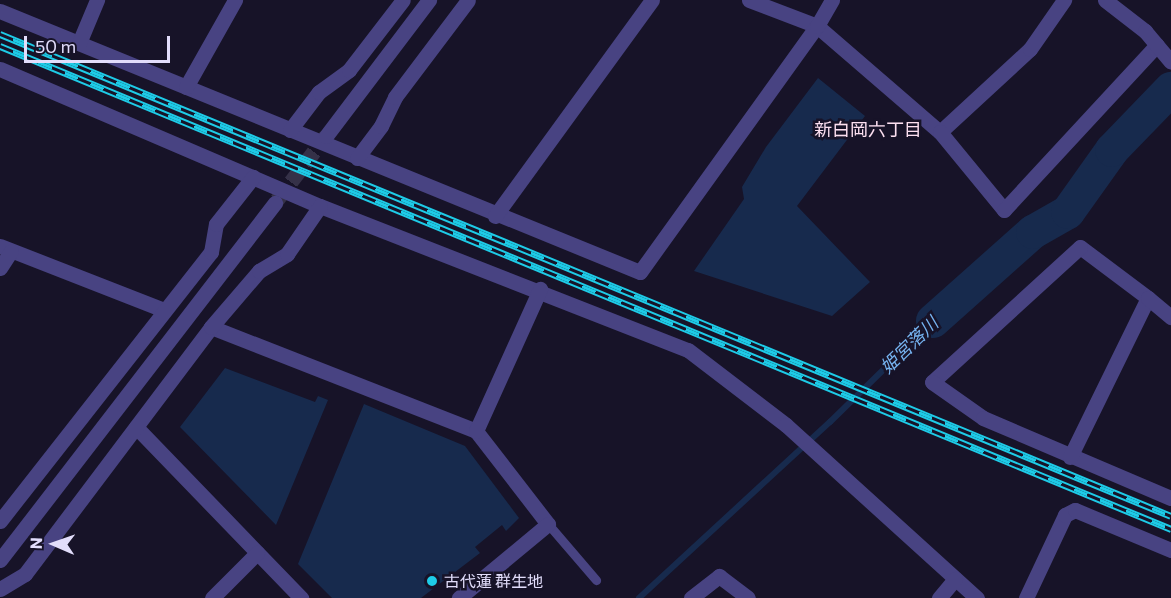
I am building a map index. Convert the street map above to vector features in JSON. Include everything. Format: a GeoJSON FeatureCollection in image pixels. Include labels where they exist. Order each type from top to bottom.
{"type":"FeatureCollection","features":[{"type":"Feature","properties":{"kind":"street"},"geometry":{"type":"LineString","coordinates":[[79,43],[97,0]]}},
{"type":"Feature","properties":{"kind":"street"},"geometry":{"type":"LineString","coordinates":[[186,87],[235,0]]}},
{"type":"Feature","properties":{"kind":"street"},"geometry":{"type":"LineString","coordinates":[[290,130],[320,92],[349,70],[403,0]]}},
{"type":"Feature","properties":{"kind":"street"},"geometry":{"type":"LineString","coordinates":[[326,136],[429,0]]}},
{"type":"Feature","properties":{"kind":"street"},"geometry":{"type":"LineString","coordinates":[[357,158],[381,126],[395,97],[468,0]]}},
{"type":"Feature","properties":{"kind":"street"},"geometry":{"type":"LineString","coordinates":[[495,216],[652,0]]}},
{"type":"Feature","properties":{"kind":"street"},"geometry":{"type":"LineString","coordinates":[[749,0],[817,26],[940,132],[1004,210],[1157,45]]}},
{"type":"Feature","properties":{"kind":"street"},"geometry":{"type":"LineString","coordinates":[[0,11],[495,216],[640,272],[817,26],[832,0]]}},
{"type":"Feature","properties":{"kind":"street"},"geometry":{"type":"LineString","coordinates":[[940,132],[1030,49],[1064,0]]}},
{"type":"Feature","properties":{"kind":"street"},"geometry":{"type":"LineString","coordinates":[[1105,0],[1157,45],[1171,62]]}},
{"type":"Feature","properties":{"kind":"street"},"geometry":{"type":"LineString","coordinates":[[0,69],[320,206],[540,289],[688,350],[786,425],[977,598]]}},
{"type":"Feature","properties":{"kind":"street"},"geometry":{"type":"LineString","coordinates":[[0,522],[211,252],[216,224],[253,177]]}},
{"type":"Feature","properties":{"kind":"street"},"geometry":{"type":"LineString","coordinates":[[0,560],[275,203]]}},
{"type":"Feature","properties":{"kind":"street"},"geometry":{"type":"LineString","coordinates":[[0,590],[25,573],[212,327],[259,271],[286,254],[320,206]]}},
{"type":"Feature","properties":{"kind":"street"},"geometry":{"type":"LineString","coordinates":[[1171,317],[1080,247],[932,382],[983,418],[1070,457],[1171,498]]}},
{"type":"Feature","properties":{"kind":"street"},"geometry":{"type":"LineString","coordinates":[[0,268],[5,249],[164,310]]}},
{"type":"Feature","properties":{"kind":"street"},"geometry":{"type":"LineString","coordinates":[[476,431],[540,289]]}},
{"type":"Feature","properties":{"kind":"street"},"geometry":{"type":"LineString","coordinates":[[1070,457],[1148,298]]}},
{"type":"Feature","properties":{"kind":"street"},"geometry":{"type":"LineString","coordinates":[[212,327],[476,431],[548,524],[459,598]]}},
{"type":"Feature","properties":{"kind":"street"},"geometry":{"type":"LineString","coordinates":[[136,427],[301,598]]}},
{"type":"Feature","properties":{"kind":"street"},"geometry":{"type":"LineString","coordinates":[[1026,598],[1065,515],[1075,510],[1171,550]]}},
{"type":"Feature","properties":{"kind":"street"},"geometry":{"type":"LineString","coordinates":[[212,598],[257,554]]}},
{"type":"Feature","properties":{"kind":"street"},"geometry":{"type":"LineString","coordinates":[[691,598],[719,576],[748,598]]}},
{"type":"Feature","properties":{"kind":"street"},"geometry":{"type":"LineString","coordinates":[[939,598],[955,579]]}},
{"type":"Feature","properties":{"kind":"lane"},"geometry":{"type":"LineString","coordinates":[[548,524],[596,579]]}},
{"type":"Feature","properties":{"kind":"water"},"geometry":{"type":"Polygon","coordinates":[[[818,78],[865,116],[797,206],[870,282],[832,316],[694,271],[744,199],[742,187],[766,147],[818,78]]]}},
{"type":"Feature","properties":{"kind":"water"},"geometry":{"type":"Polygon","coordinates":[[[225,368],[315,402],[318,396],[328,400],[276,525],[180,427],[225,368]]]}},
{"type":"Feature","properties":{"kind":"water"},"geometry":{"type":"Polygon","coordinates":[[[364,404],[465,446],[519,518],[506,531],[502,525],[475,547],[480,553],[421,598],[332,598],[298,564],[364,404]]]}},
{"type":"Feature","properties":{"kind":"waterway","name":"姫宮落川"},"geometry":{"type":"LineString","coordinates":[[933,321],[1033,232],[1068,212],[1112,150],[1171,89]]}},
{"type":"Feature","properties":{"kind":"waterway"},"geometry":{"type":"LineString","coordinates":[[1024,222],[1033,232]]}},
{"type":"Feature","properties":{"kind":"waterway","name":"姫宮落川"},"geometry":{"type":"LineString","coordinates":[[639,598],[830,422],[933,321]]}},
{"type":"Feature","properties":{"kind":"tunnel"},"geometry":{"type":"LineString","coordinates":[[277,200],[326,136]]}},
{"type":"Feature","properties":{"kind":"railway"},"geometry":{"type":"LineString","coordinates":[[0,34],[1171,516]]}},
{"type":"Feature","properties":{"kind":"railway"},"geometry":{"type":"LineString","coordinates":[[0,46],[1171,529]]}},
{"type":"Feature","properties":{"kind":"place","name":"古代蓮 群生地"},"geometry":{"type":"Point","coordinates":[432,581]}},
{"type":"Feature","properties":{"kind":"district","name":"新白岡六丁目"},"geometry":{"type":"Point","coordinates":[868,129]}}]}
